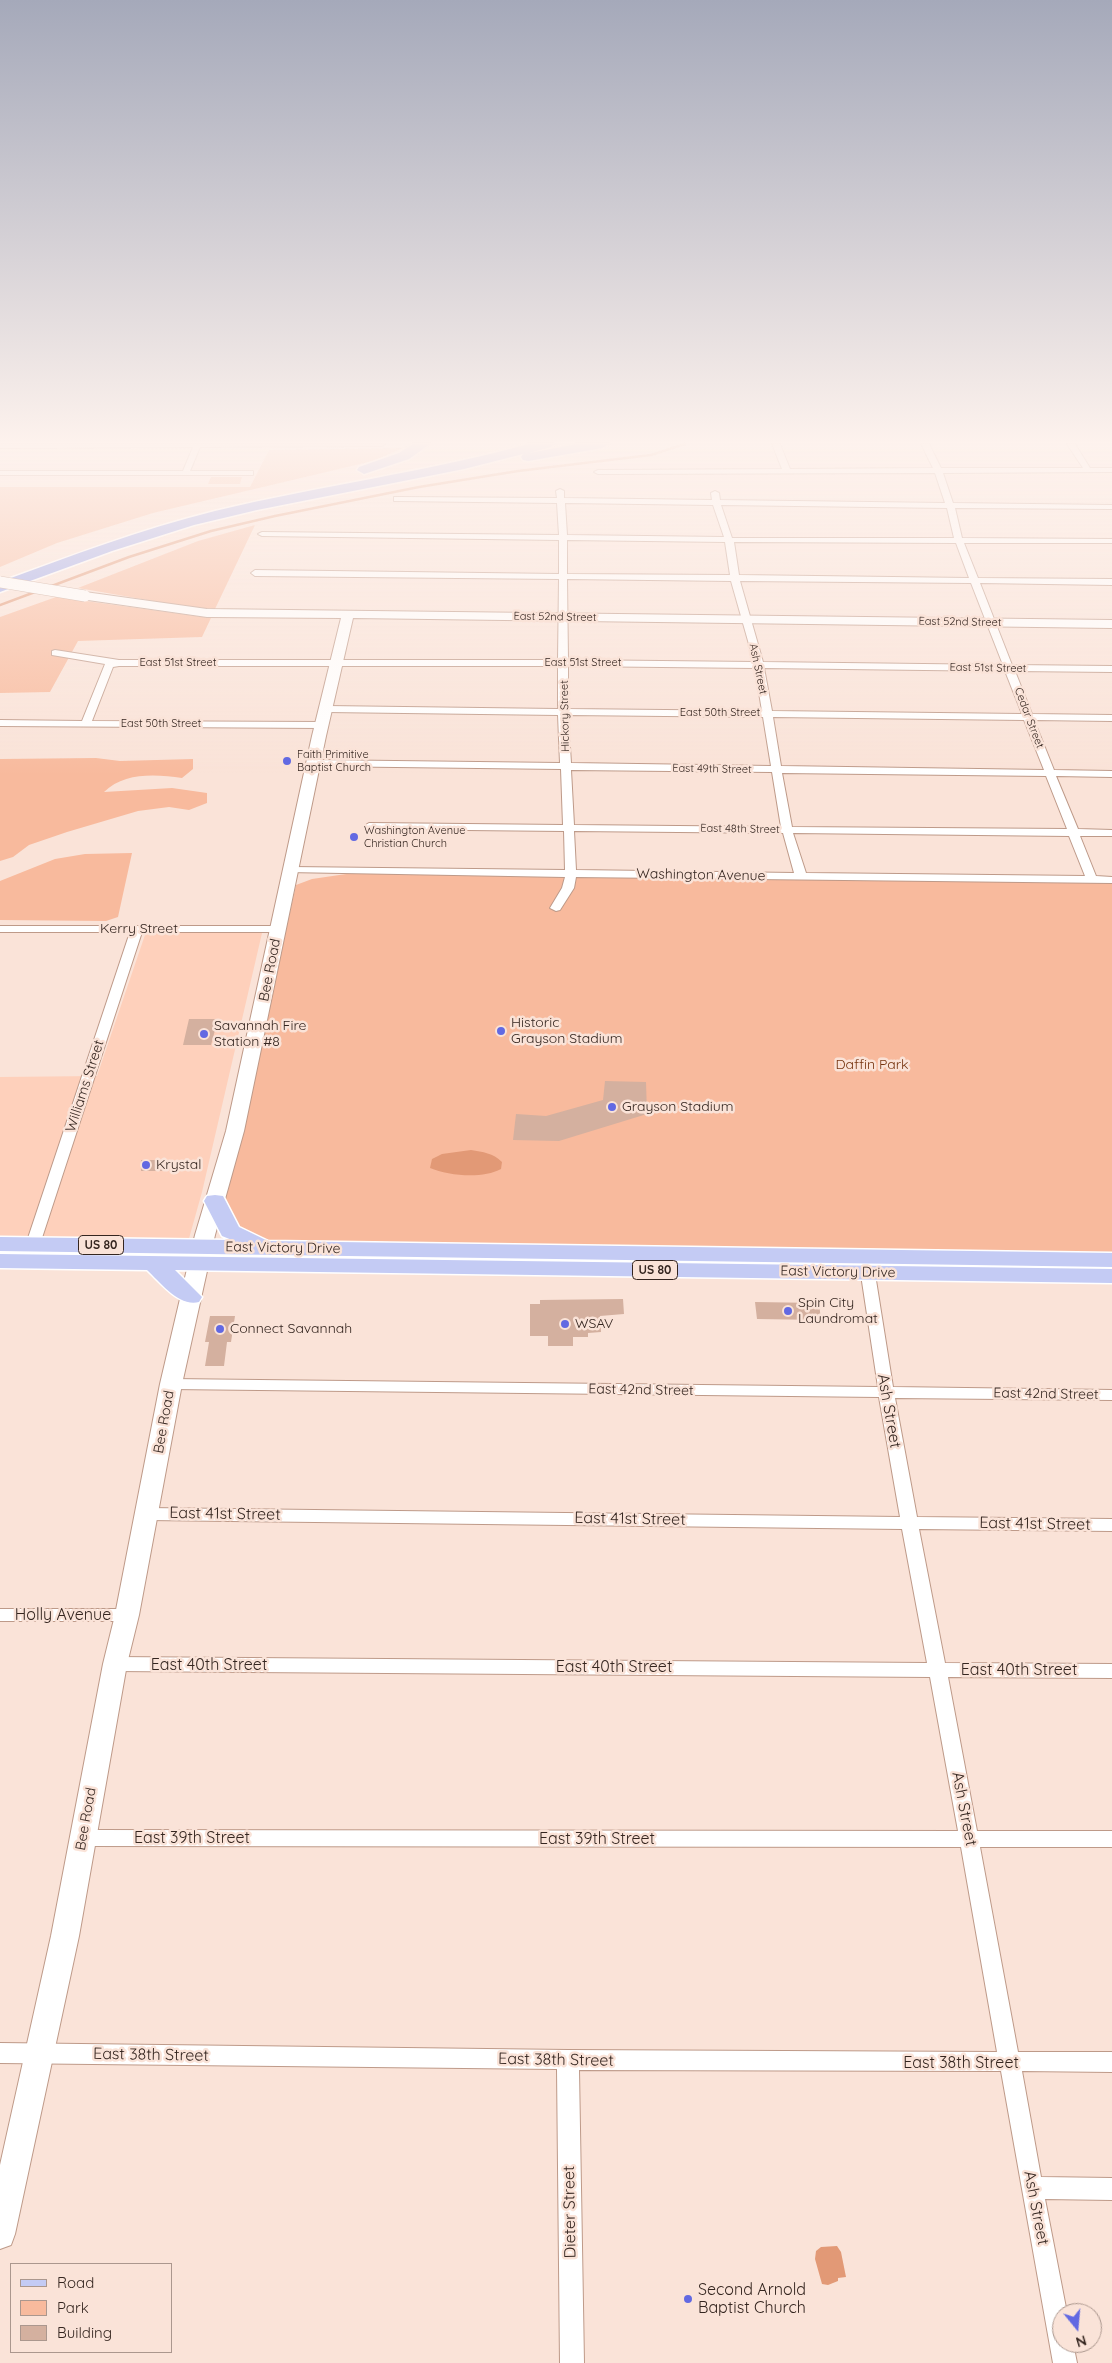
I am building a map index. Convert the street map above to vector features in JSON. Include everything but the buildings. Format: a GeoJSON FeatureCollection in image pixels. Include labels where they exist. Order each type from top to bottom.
{"type":"FeatureCollection","features":[{"type":"Feature","properties":{"kind":"highway"},"geometry":{"type":"LineString","coordinates":[[0,580],[68,554]]}},
{"type":"Feature","properties":{"kind":"highway"},"geometry":{"type":"LineString","coordinates":[[0,587],[93,554]]}},
{"type":"Feature","properties":{"kind":"main road","name":"East 52nd Street"},"geometry":{"type":"LineString","coordinates":[[0,580],[85,596],[207,613],[1112,624]]}},
{"type":"Feature","properties":{"kind":"main road","name":"Bee Road"},"geometry":{"type":"LineString","coordinates":[[0,2234],[41,2053],[115,1664],[127,1615],[171,1384],[200,1255],[235,1131],[321,725],[327,709],[348,615]]}},
{"type":"Feature","properties":{"kind":"main road"},"geometry":{"type":"LineString","coordinates":[[214,1201],[230,1230],[266,1248]]}},
{"type":"Feature","properties":{"kind":"main road","name":"East Victory Drive"},"geometry":{"type":"LineString","coordinates":[[0,1244],[33,1244],[200,1255],[866,1264],[1112,1260]]}},
{"type":"Feature","properties":{"kind":"main road","name":"East Victory Drive"},"geometry":{"type":"LineString","coordinates":[[0,1261],[153,1263],[200,1255],[266,1248],[565,1260]]}},
{"type":"Feature","properties":{"kind":"main road"},"geometry":{"type":"LineString","coordinates":[[153,1263],[191,1297]]}},
{"type":"Feature","properties":{"kind":"main road","name":"East Victory Drive"},"geometry":{"type":"LineString","coordinates":[[866,1264],[1112,1276]]}},
{"type":"Feature","properties":{"kind":"street","name":"Hickory Street"},"geometry":{"type":"LineString","coordinates":[[556,908],[568,888],[571,873],[564,712],[563,554]]}},
{"type":"Feature","properties":{"kind":"street","name":"Ash Street"},"geometry":{"type":"LineString","coordinates":[[731,554],[734,578],[759,665],[787,830],[801,876]]}},
{"type":"Feature","properties":{"kind":"street","name":"Cedar Street"},"geometry":{"type":"LineString","coordinates":[[965,554],[1092,880]]}},
{"type":"Feature","properties":{"kind":"street"},"geometry":{"type":"LineString","coordinates":[[255,573],[1112,582]]}},
{"type":"Feature","properties":{"kind":"street","name":"East 51st Street"},"geometry":{"type":"LineString","coordinates":[[55,653],[119,663],[564,663],[1112,669]]}},
{"type":"Feature","properties":{"kind":"street"},"geometry":{"type":"LineString","coordinates":[[86,723],[109,666],[119,663]]}},
{"type":"Feature","properties":{"kind":"street","name":"East 50th Street"},"geometry":{"type":"LineString","coordinates":[[327,709],[1112,718]]}},
{"type":"Feature","properties":{"kind":"street","name":"East 50th Street"},"geometry":{"type":"LineString","coordinates":[[0,723],[321,725]]}},
{"type":"Feature","properties":{"kind":"street","name":"East 49th Street"},"geometry":{"type":"LineString","coordinates":[[313,763],[1112,774]]}},
{"type":"Feature","properties":{"kind":"street","name":"East 48th Street"},"geometry":{"type":"LineString","coordinates":[[369,826],[1112,833]]}},
{"type":"Feature","properties":{"kind":"street","name":"Washington Avenue"},"geometry":{"type":"LineString","coordinates":[[291,870],[1112,880]]}},
{"type":"Feature","properties":{"kind":"street","name":"Kerry Street"},"geometry":{"type":"LineString","coordinates":[[0,929],[278,929]]}},
{"type":"Feature","properties":{"kind":"street","name":"Williams Street"},"geometry":{"type":"LineString","coordinates":[[33,1244],[137,929]]}},
{"type":"Feature","properties":{"kind":"street","name":"Ash Street"},"geometry":{"type":"LineString","coordinates":[[866,1264],[908,1522],[970,1839],[1065,2363]]}},
{"type":"Feature","properties":{"kind":"street","name":"East 42nd Street"},"geometry":{"type":"LineString","coordinates":[[171,1384],[1112,1395]]}},
{"type":"Feature","properties":{"kind":"street","name":"East 41st Street"},"geometry":{"type":"LineString","coordinates":[[147,1514],[1112,1524]]}},
{"type":"Feature","properties":{"kind":"street","name":"Holly Avenue"},"geometry":{"type":"LineString","coordinates":[[0,1616],[127,1615]]}},
{"type":"Feature","properties":{"kind":"street","name":"East 40th Street"},"geometry":{"type":"LineString","coordinates":[[115,1664],[1112,1671]]}},
{"type":"Feature","properties":{"kind":"street","name":"East 39th Street"},"geometry":{"type":"LineString","coordinates":[[83,1838],[1112,1839]]}},
{"type":"Feature","properties":{"kind":"street","name":"East 38th Street"},"geometry":{"type":"LineString","coordinates":[[0,2053],[568,2060],[1112,2062]]}},
{"type":"Feature","properties":{"kind":"street","name":"Dieter Street"},"geometry":{"type":"LineString","coordinates":[[568,2060],[572,2363]]}},
{"type":"Feature","properties":{"kind":"street"},"geometry":{"type":"LineString","coordinates":[[1032,2188],[1112,2189]]}},
{"type":"Feature","properties":{"kind":"shaded area"},"geometry":{"type":"Polygon","coordinates":[[[146,932],[262,933],[202,1192],[188,1242],[0,1238],[0,1077],[97,1076],[146,932]]]}},
{"type":"Feature","properties":{"kind":"shaded area"},"geometry":{"type":"Polygon","coordinates":[[[471,1150],[488,1153],[495,1157],[502,1162],[501,1169],[485,1174],[466,1175],[447,1173],[430,1168],[432,1159],[442,1154],[471,1150]]]}},
{"type":"Feature","properties":{"kind":"shaded area"},"geometry":{"type":"Polygon","coordinates":[[[837,2246],[841,2252],[846,2277],[838,2278],[838,2281],[828,2285],[822,2284],[815,2259],[816,2251],[821,2247],[837,2246]]]}},
{"type":"Feature","properties":{"kind":"green space"},"geometry":{"type":"Polygon","coordinates":[[[0,554],[30,554],[0,567],[0,554]]]}},
{"type":"Feature","properties":{"kind":"green space"},"geometry":{"type":"Polygon","coordinates":[[[164,554],[241,554],[215,609],[182,606],[78,588],[164,554]]]}},
{"type":"Feature","properties":{"kind":"green space"},"geometry":{"type":"Polygon","coordinates":[[[56,597],[211,618],[202,637],[78,641],[50,692],[0,693],[0,617],[56,597]]]}},
{"type":"Feature","properties":{"kind":"green space"},"geometry":{"type":"Polygon","coordinates":[[[96,758],[120,761],[193,759],[193,769],[182,778],[141,776],[121,781],[112,785],[104,792],[172,788],[207,793],[207,803],[189,810],[169,807],[138,811],[29,845],[13,857],[0,861],[0,759],[96,758]]]}},
{"type":"Feature","properties":{"kind":"green space"},"geometry":{"type":"Polygon","coordinates":[[[132,853],[118,917],[106,921],[0,920],[0,881],[55,859],[85,854],[132,853]]]}},
{"type":"Feature","properties":{"kind":"green space","name":"Daffin Park"},"geometry":{"type":"Polygon","coordinates":[[[353,873],[1112,883],[1112,1254],[270,1240],[249,1237],[225,1216],[224,1186],[243,1124],[296,885],[312,879],[353,873]]]}},
{"type":"Feature","properties":{"kind":"waterway"},"geometry":{"type":"LineString","coordinates":[[49,587],[138,554]]}},
{"type":"Feature","properties":{"kind":"waterway"},"geometry":{"type":"LineString","coordinates":[[0,605],[35,592]]}},
{"type":"Feature","properties":{"kind":"place","name":"Faith Primitive Baptist Church"},"geometry":{"type":"Point","coordinates":[287,761]}},
{"type":"Feature","properties":{"kind":"place","name":"Washington Avenue Christian Church"},"geometry":{"type":"Point","coordinates":[354,837]}},
{"type":"Feature","properties":{"kind":"place","name":"Historic Grayson Stadium"},"geometry":{"type":"Point","coordinates":[501,1031]}},
{"type":"Feature","properties":{"kind":"place","name":"Savannah Fire Station #8"},"geometry":{"type":"Point","coordinates":[204,1034]}},
{"type":"Feature","properties":{"kind":"place","name":"Grayson Stadium"},"geometry":{"type":"Point","coordinates":[612,1107]}},
{"type":"Feature","properties":{"kind":"place","name":"Krystal"},"geometry":{"type":"Point","coordinates":[146,1165]}},
{"type":"Feature","properties":{"kind":"place","name":"Spin City Laundromat"},"geometry":{"type":"Point","coordinates":[788,1311]}},
{"type":"Feature","properties":{"kind":"place","name":"WSAV"},"geometry":{"type":"Point","coordinates":[565,1324]}},
{"type":"Feature","properties":{"kind":"place","name":"Connect Savannah"},"geometry":{"type":"Point","coordinates":[220,1329]}},
{"type":"Feature","properties":{"kind":"place","name":"Second Arnold Baptist Church"},"geometry":{"type":"Point","coordinates":[688,2299]}}]}
